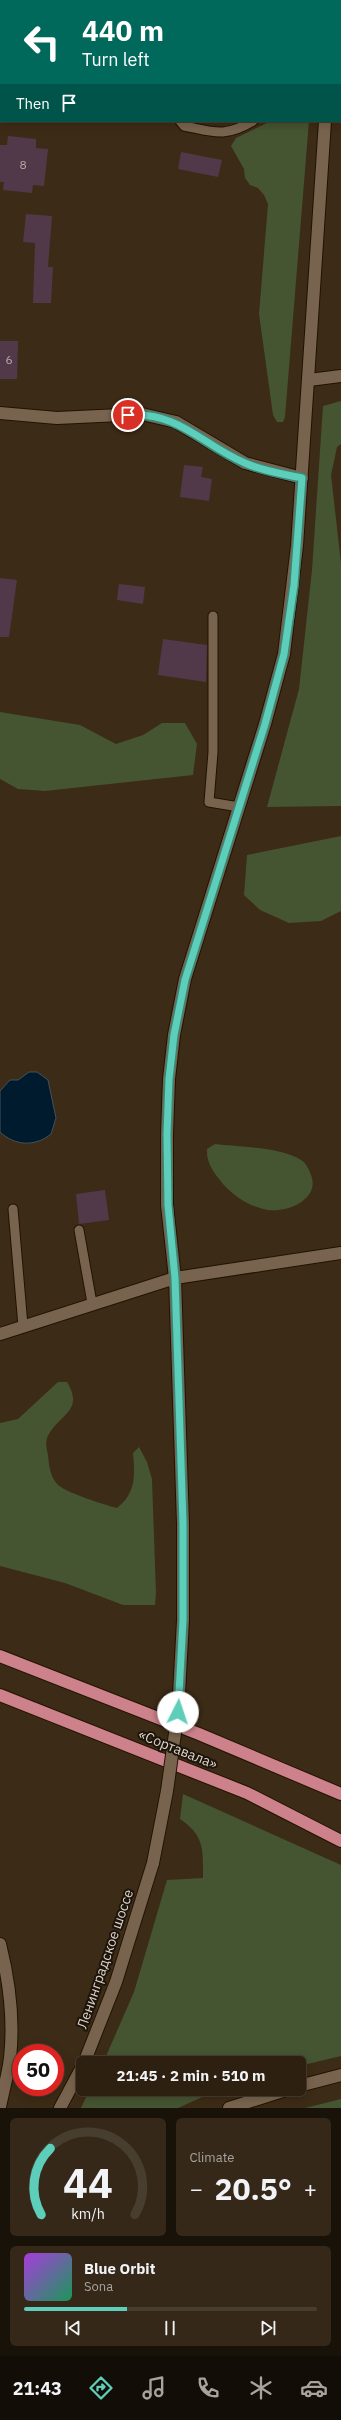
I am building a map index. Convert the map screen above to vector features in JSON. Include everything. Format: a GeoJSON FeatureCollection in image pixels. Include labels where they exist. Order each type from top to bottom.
{"type":"FeatureCollection","features":[{"type":"Feature","properties":{"kind":"highway","name":"«Сортавала»"},"geometry":{"type":"LineString","coordinates":[[0,1656],[199,1734],[341,1794]]}},
{"type":"Feature","properties":{"kind":"highway","name":"«Сортавала»"},"geometry":{"type":"LineString","coordinates":[[0,1695],[247,1793],[341,1840]]}},
{"type":"Feature","properties":{"kind":"main road","name":"Ленинградское шоссе"},"geometry":{"type":"LineString","coordinates":[[87,2056],[116,1982],[153,1863],[167,1791],[178,1712],[183,1620],[183,1524],[175,1278],[168,1205],[167,1142],[174,1035],[185,980],[265,724],[284,654],[294,585],[309,380],[325,122]]}},
{"type":"Feature","properties":{"kind":"main road"},"geometry":{"type":"LineString","coordinates":[[309,380],[341,376]]}},
{"type":"Feature","properties":{"kind":"main road"},"geometry":{"type":"LineString","coordinates":[[0,413],[57,418],[142,414],[176,422],[245,463],[302,478]]}},
{"type":"Feature","properties":{"kind":"main road"},"geometry":{"type":"LineString","coordinates":[[0,1334],[92,1303],[175,1278],[341,1253]]}},
{"type":"Feature","properties":{"kind":"main road"},"geometry":{"type":"LineString","coordinates":[[0,1944],[5,1965],[10,2011],[10,2050],[0,2107]]}},
{"type":"Feature","properties":{"kind":"main road"},"geometry":{"type":"LineString","coordinates":[[306,2084],[341,2075]]}},
{"type":"Feature","properties":{"kind":"main road","name":"Ленинградское шоссе"},"geometry":{"type":"LineString","coordinates":[[60,2108],[76,2079]]}},
{"type":"Feature","properties":{"kind":"main road"},"geometry":{"type":"LineString","coordinates":[[229,2108],[267,2096]]}},
{"type":"Feature","properties":{"kind":"lane"},"geometry":{"type":"LineString","coordinates":[[181,122],[184,126],[218,133],[236,131],[251,122]]}},
{"type":"Feature","properties":{"kind":"lane"},"geometry":{"type":"LineString","coordinates":[[213,616],[213,752],[209,802],[239,807]]}},
{"type":"Feature","properties":{"kind":"lane"},"geometry":{"type":"LineString","coordinates":[[13,1210],[23,1326]]}},
{"type":"Feature","properties":{"kind":"lane"},"geometry":{"type":"LineString","coordinates":[[79,1230],[92,1303]]}},
{"type":"Feature","properties":{"kind":"green space"},"geometry":{"type":"Polygon","coordinates":[[[269,122],[309,122],[285,417],[283,422],[277,422],[273,415],[259,314],[268,204],[264,195],[258,188],[250,185],[245,178],[244,169],[231,146],[236,138],[269,122]]]}},
{"type":"Feature","properties":{"kind":"green space"},"geometry":{"type":"Polygon","coordinates":[[[341,401],[341,444],[337,447],[331,475],[341,563],[341,806],[267,807],[299,689],[312,570],[323,406],[341,401]]]}},
{"type":"Feature","properties":{"kind":"green space"},"geometry":{"type":"Polygon","coordinates":[[[0,712],[80,725],[116,744],[143,735],[162,723],[185,723],[197,744],[193,775],[45,791],[18,789],[0,779],[0,712]]]}},
{"type":"Feature","properties":{"kind":"green space"},"geometry":{"type":"Polygon","coordinates":[[[341,836],[341,911],[321,921],[289,923],[260,910],[244,895],[247,855],[341,836]]]}},
{"type":"Feature","properties":{"kind":"green space"},"geometry":{"type":"Polygon","coordinates":[[[215,1144],[282,1152],[301,1160],[307,1166],[311,1175],[313,1184],[311,1192],[299,1204],[281,1210],[263,1209],[246,1202],[227,1188],[211,1168],[207,1149],[215,1144]]]}},
{"type":"Feature","properties":{"kind":"green space"},"geometry":{"type":"Polygon","coordinates":[[[58,1382],[67,1382],[72,1391],[73,1399],[69,1411],[54,1427],[46,1441],[50,1470],[57,1484],[68,1491],[117,1508],[128,1496],[131,1490],[134,1477],[133,1453],[139,1447],[147,1462],[152,1479],[156,1593],[155,1605],[123,1605],[65,1583],[0,1566],[0,1423],[18,1419],[58,1382]]]}},
{"type":"Feature","properties":{"kind":"green space"},"geometry":{"type":"Polygon","coordinates":[[[183,1794],[341,1865],[341,2056],[306,2064],[306,2056],[106,2056],[134,1992],[167,1880],[203,1878],[201,1844],[194,1831],[180,1819],[183,1794]]]}},
{"type":"Feature","properties":{"kind":"green space"},"geometry":{"type":"Polygon","coordinates":[[[87,2096],[205,2096],[178,2108],[81,2108],[87,2096]]]}},
{"type":"Feature","properties":{"kind":"green space"},"geometry":{"type":"Polygon","coordinates":[[[341,2099],[341,2108],[305,2108],[341,2099]]]}},
{"type":"Feature","properties":{"kind":"water"},"geometry":{"type":"Polygon","coordinates":[[[29,1072],[37,1072],[48,1080],[56,1118],[51,1134],[38,1141],[25,1143],[12,1140],[0,1132],[0,1091],[10,1080],[18,1080],[29,1072]]]}},
{"type":"Feature","properties":{"kind":"building"},"geometry":{"type":"Polygon","coordinates":[[[8,136],[36,139],[36,148],[48,149],[44,186],[33,185],[32,193],[3,190],[4,182],[0,182],[0,145],[7,145],[8,136]]]}},
{"type":"Feature","properties":{"kind":"building"},"geometry":{"type":"Polygon","coordinates":[[[181,152],[222,160],[218,177],[178,169],[181,152]]]}},
{"type":"Feature","properties":{"kind":"building"},"geometry":{"type":"Polygon","coordinates":[[[26,214],[52,216],[48,267],[53,267],[51,303],[33,303],[35,243],[23,242],[26,214]]]}},
{"type":"Feature","properties":{"kind":"building"},"geometry":{"type":"Polygon","coordinates":[[[0,341],[18,341],[17,379],[0,379],[0,341]]]}},
{"type":"Feature","properties":{"kind":"building"},"geometry":{"type":"Polygon","coordinates":[[[184,465],[203,467],[201,477],[212,479],[209,501],[180,497],[184,465]]]}},
{"type":"Feature","properties":{"kind":"building"},"geometry":{"type":"Polygon","coordinates":[[[0,578],[17,580],[9,637],[0,637],[0,578]]]}},
{"type":"Feature","properties":{"kind":"building"},"geometry":{"type":"Polygon","coordinates":[[[119,584],[145,587],[143,604],[117,600],[119,584]]]}},
{"type":"Feature","properties":{"kind":"building"},"geometry":{"type":"Polygon","coordinates":[[[163,639],[207,645],[206,682],[158,675],[163,639]]]}},
{"type":"Feature","properties":{"kind":"building"},"geometry":{"type":"Polygon","coordinates":[[[105,1190],[109,1220],[79,1224],[76,1194],[105,1190]]]}},
{"type":"Feature","properties":{"kind":"route"},"geometry":{"type":"LineString","coordinates":[[128,415],[142,414],[176,422],[245,463],[302,478],[294,585],[284,654],[265,724],[185,980],[179,1004],[169,1079],[167,1134],[168,1205],[175,1278],[183,1524],[183,1620],[178,1712]]}}]}
